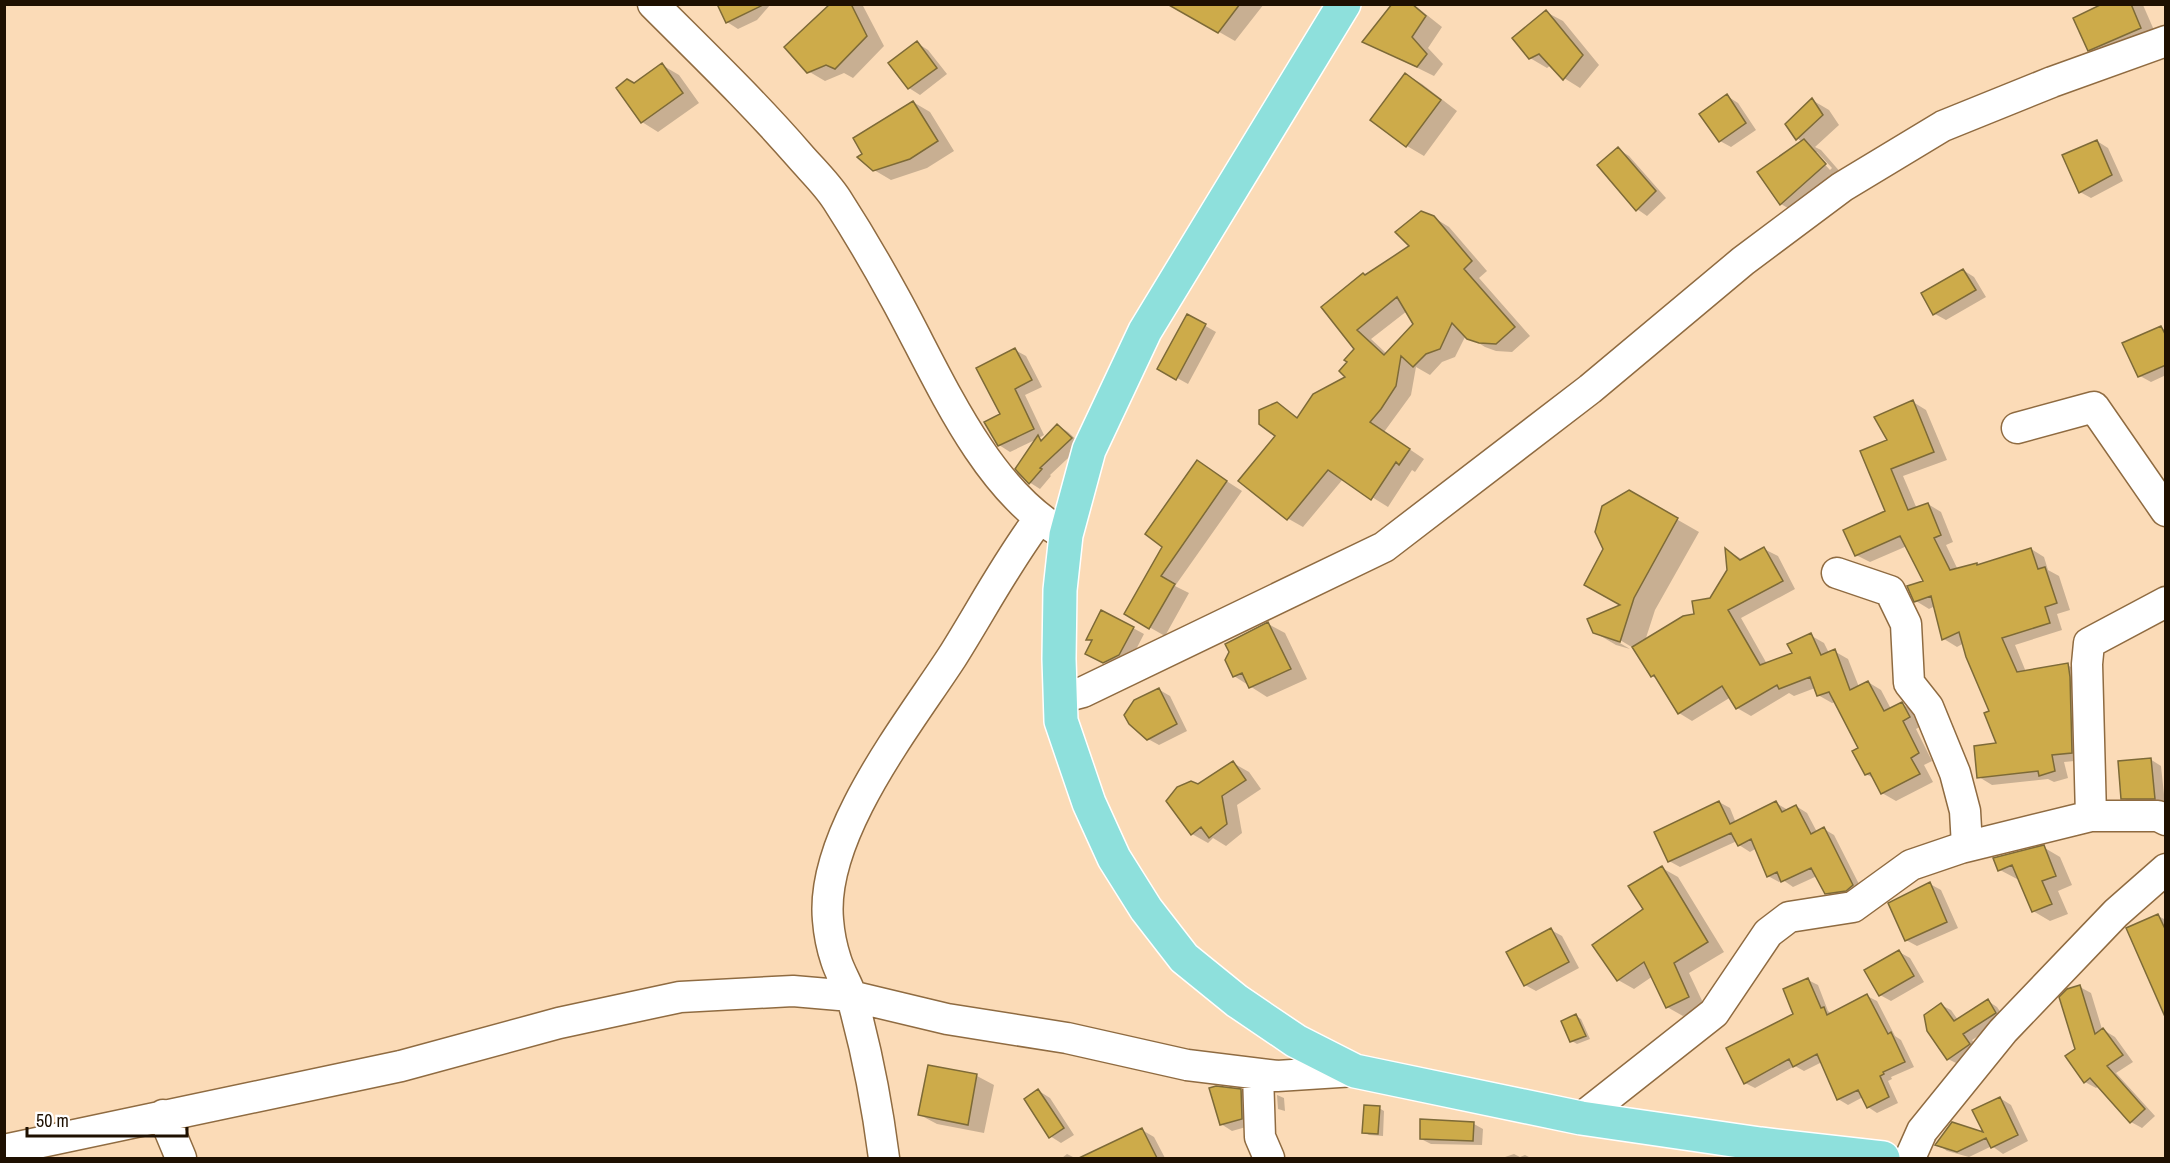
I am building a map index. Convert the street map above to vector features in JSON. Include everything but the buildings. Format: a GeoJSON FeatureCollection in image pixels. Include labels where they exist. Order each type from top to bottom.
{"type":"FeatureCollection","features":[{"type":"Feature","properties":{"kind":"main road"},"geometry":{"type":"LineString","coordinates":[[1344,4],[1145,331],[1053,527],[1060,590],[1061,721],[1089,803],[1114,858],[1146,909],[1184,958],[1237,1001],[1296,1041],[1354,1071],[1754,1151],[1883,1158]]}},
{"type":"Feature","properties":{"kind":"street"},"geometry":{"type":"LineString","coordinates":[[653,4],[765,115],[836,197],[895,298],[937,380],[969,432],[999,477],[1053,527],[1018,547],[953,655],[865,790],[834,862],[829,888],[828,920],[836,959],[851,996],[875,1094],[884,1158]]}},
{"type":"Feature","properties":{"kind":"street"},"geometry":{"type":"LineString","coordinates":[[1060,698],[1083,692],[1384,547],[1590,389],[1743,261],[1842,187],[1943,126],[2052,82],[2166,41]]}},
{"type":"Feature","properties":{"kind":"street"},"geometry":{"type":"LineString","coordinates":[[2018,428],[2094,407],[2166,511]]}},
{"type":"Feature","properties":{"kind":"street"},"geometry":{"type":"LineString","coordinates":[[1837,573],[1890,591],[1906,624],[1909,683],[1928,707],[1955,773],[1965,810],[1967,846]]}},
{"type":"Feature","properties":{"kind":"street"},"geometry":{"type":"LineString","coordinates":[[2091,816],[2087,664],[2089,643],[2166,602]]}},
{"type":"Feature","properties":{"kind":"street"},"geometry":{"type":"LineString","coordinates":[[1581,1118],[1714,1013],[1768,933],[1789,917],[1853,907],[1911,866],[1967,846],[2091,816],[2158,816],[2166,820]]}},
{"type":"Feature","properties":{"kind":"street"},"geometry":{"type":"LineString","coordinates":[[1910,1158],[1922,1131],[2003,1031],[2116,913],[2166,869]]}},
{"type":"Feature","properties":{"kind":"street"},"geometry":{"type":"LineString","coordinates":[[4,1150],[401,1066],[559,1023],[680,997],[793,991],[851,996],[947,1019],[1067,1038],[1187,1065],[1276,1076],[1354,1071]]}},
{"type":"Feature","properties":{"kind":"street"},"geometry":{"type":"LineString","coordinates":[[1258,1074],[1260,1137],[1269,1158]]}},
{"type":"Feature","properties":{"kind":"street"},"geometry":{"type":"LineString","coordinates":[[163,1115],[182,1158]]}}]}
